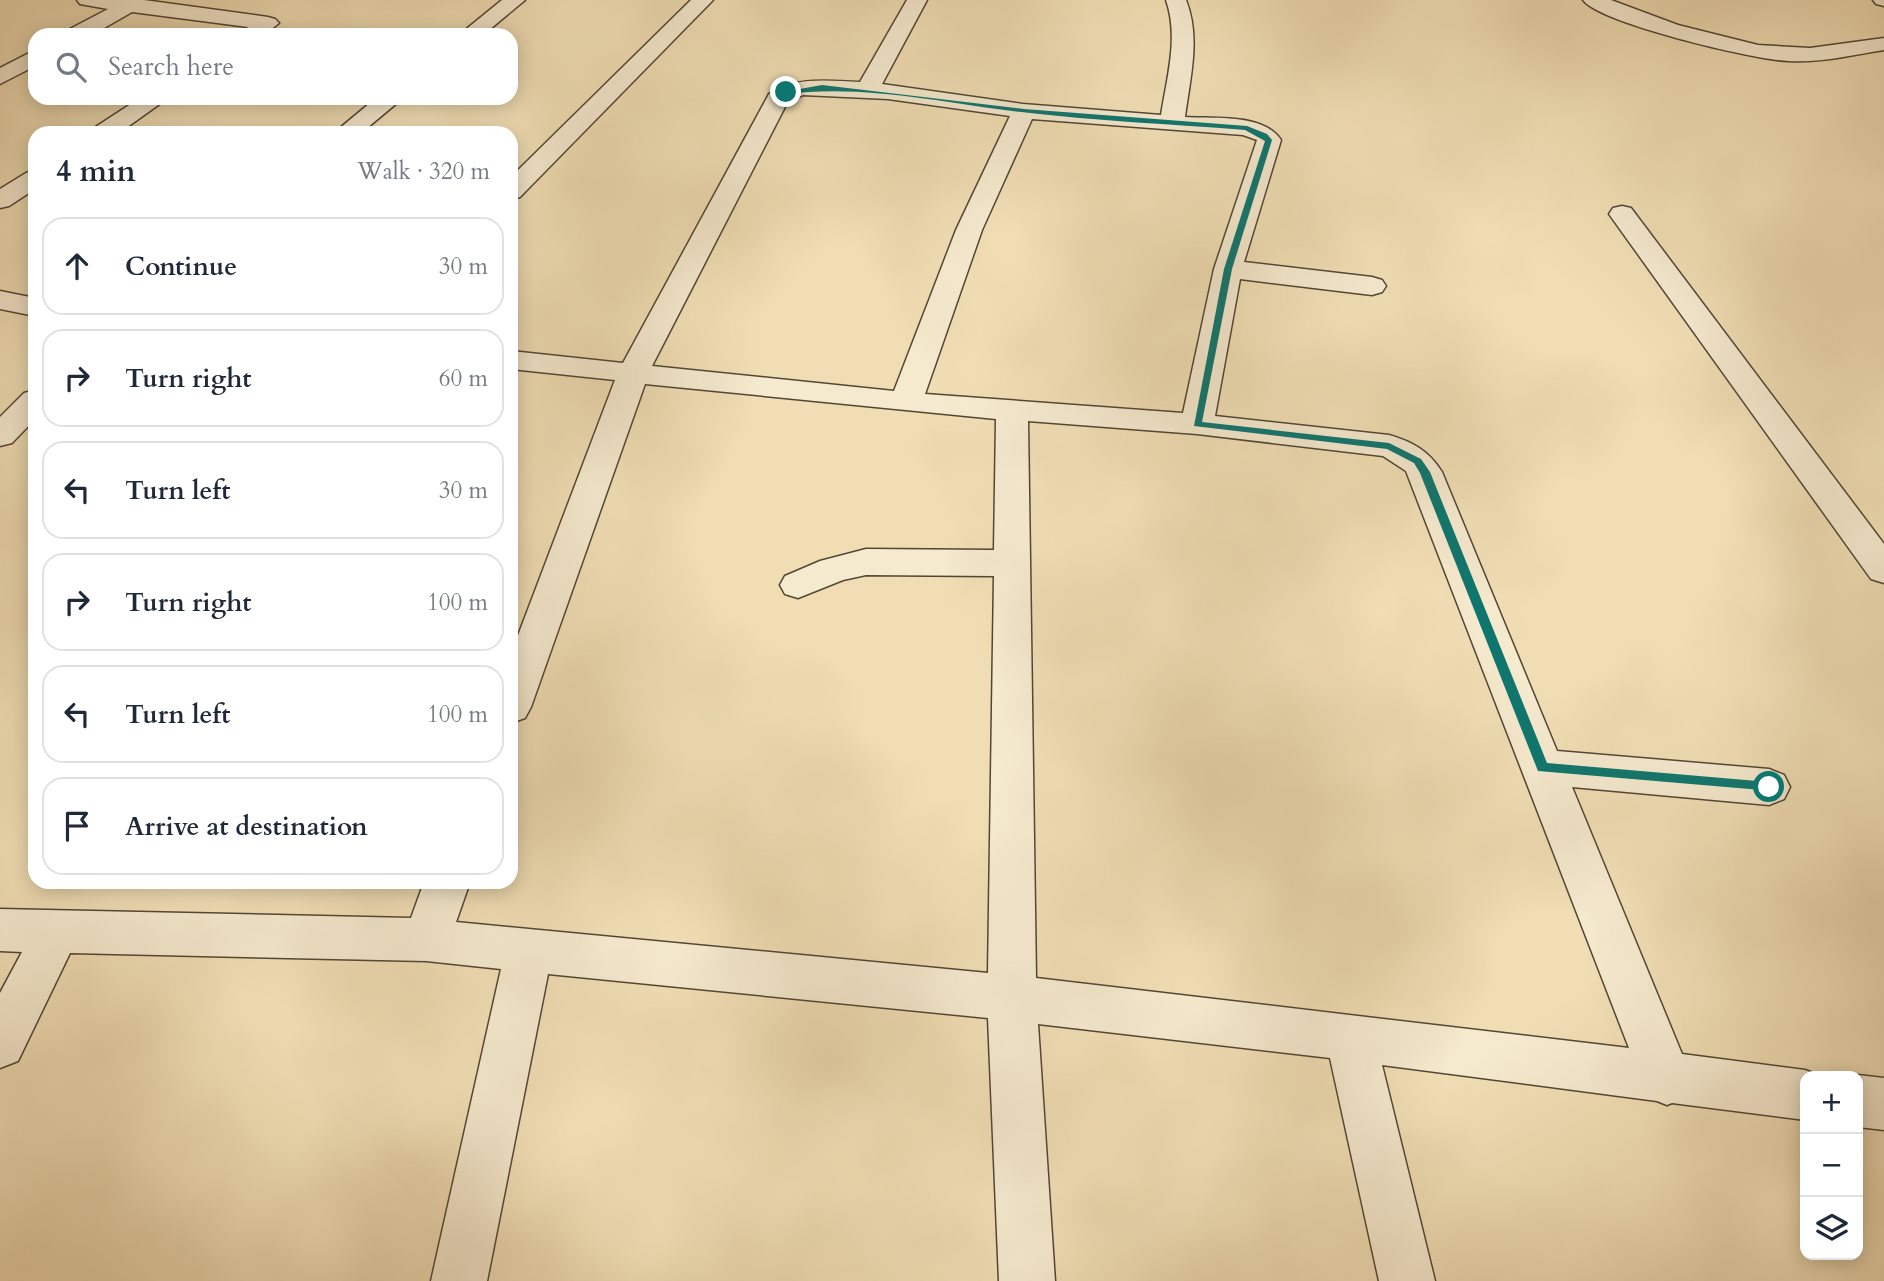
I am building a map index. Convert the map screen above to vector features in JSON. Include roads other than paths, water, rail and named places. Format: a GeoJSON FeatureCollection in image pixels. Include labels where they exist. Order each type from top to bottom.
{"type":"FeatureCollection","features":[{"type":"Feature","properties":{"kind":"street"},"geometry":{"type":"LineString","coordinates":[[87,0],[136,2],[268,23],[260,28]]}},
{"type":"Feature","properties":{"kind":"street"},"geometry":{"type":"LineString","coordinates":[[479,28],[514,0]]}},
{"type":"Feature","properties":{"kind":"street"},"geometry":{"type":"LineString","coordinates":[[518,185],[703,0]]}},
{"type":"Feature","properties":{"kind":"street"},"geometry":{"type":"LineString","coordinates":[[867,91],[917,0]]}},
{"type":"Feature","properties":{"kind":"street"},"geometry":{"type":"LineString","coordinates":[[1172,123],[1182,43],[1180,8],[1176,0]]}},
{"type":"Feature","properties":{"kind":"street"},"geometry":{"type":"LineString","coordinates":[[1593,0],[1668,27],[1775,54],[1809,55],[1884,44]]}},
{"type":"Feature","properties":{"kind":"street"},"geometry":{"type":"LineString","coordinates":[[89,28],[136,2]]}},
{"type":"Feature","properties":{"kind":"street"},"geometry":{"type":"LineString","coordinates":[[0,76],[28,61]]}},
{"type":"Feature","properties":{"kind":"street"},"geometry":{"type":"LineString","coordinates":[[518,688],[632,373],[777,99],[786,92],[803,88],[867,91],[1024,111],[1247,128],[1265,135],[1269,140],[1228,269],[1197,424]]}},
{"type":"Feature","properties":{"kind":"street"},"geometry":{"type":"LineString","coordinates":[[114,126],[145,105]]}},
{"type":"Feature","properties":{"kind":"street"},"geometry":{"type":"LineString","coordinates":[[355,126],[382,105]]}},
{"type":"Feature","properties":{"kind":"street"},"geometry":{"type":"LineString","coordinates":[[906,402],[969,230],[1024,111]]}},
{"type":"Feature","properties":{"kind":"street"},"geometry":{"type":"LineString","coordinates":[[0,200],[28,182]]}},
{"type":"Feature","properties":{"kind":"street"},"geometry":{"type":"LineString","coordinates":[[1622,214],[1884,570]]}},
{"type":"Feature","properties":{"kind":"street"},"geometry":{"type":"LineString","coordinates":[[1228,269],[1371,286]]}},
{"type":"Feature","properties":{"kind":"street"},"geometry":{"type":"LineString","coordinates":[[0,300],[28,306]]}},
{"type":"Feature","properties":{"kind":"street"},"geometry":{"type":"LineString","coordinates":[[518,361],[906,402],[1197,424],[1389,446],[1418,461],[1425,472],[1667,1080]]}},
{"type":"Feature","properties":{"kind":"street"},"geometry":{"type":"LineString","coordinates":[[0,436],[28,407]]}},
{"type":"Feature","properties":{"kind":"street"},"geometry":{"type":"LineString","coordinates":[[1012,411],[1012,998],[1027,1281]]}},
{"type":"Feature","properties":{"kind":"street"},"geometry":{"type":"LineString","coordinates":[[798,586],[833,570],[866,562],[1012,563]]}},
{"type":"Feature","properties":{"kind":"street"},"geometry":{"type":"LineString","coordinates":[[1543,767],[1769,787]]}},
{"type":"Feature","properties":{"kind":"street"},"geometry":{"type":"LineString","coordinates":[[426,940],[444,889]]}},
{"type":"Feature","properties":{"kind":"street"},"geometry":{"type":"LineString","coordinates":[[0,930],[426,940],[529,949],[1012,998],[1350,1037],[1667,1080],[1800,1094]]}},
{"type":"Feature","properties":{"kind":"street"},"geometry":{"type":"LineString","coordinates":[[0,1044],[57,930]]}},
{"type":"Feature","properties":{"kind":"street"},"geometry":{"type":"LineString","coordinates":[[459,1281],[529,949]]}},
{"type":"Feature","properties":{"kind":"street"},"geometry":{"type":"LineString","coordinates":[[1350,1037],[1407,1281]]}},
{"type":"Feature","properties":{"kind":"street"},"geometry":{"type":"LineString","coordinates":[[1863,1102],[1884,1104]]}}]}
